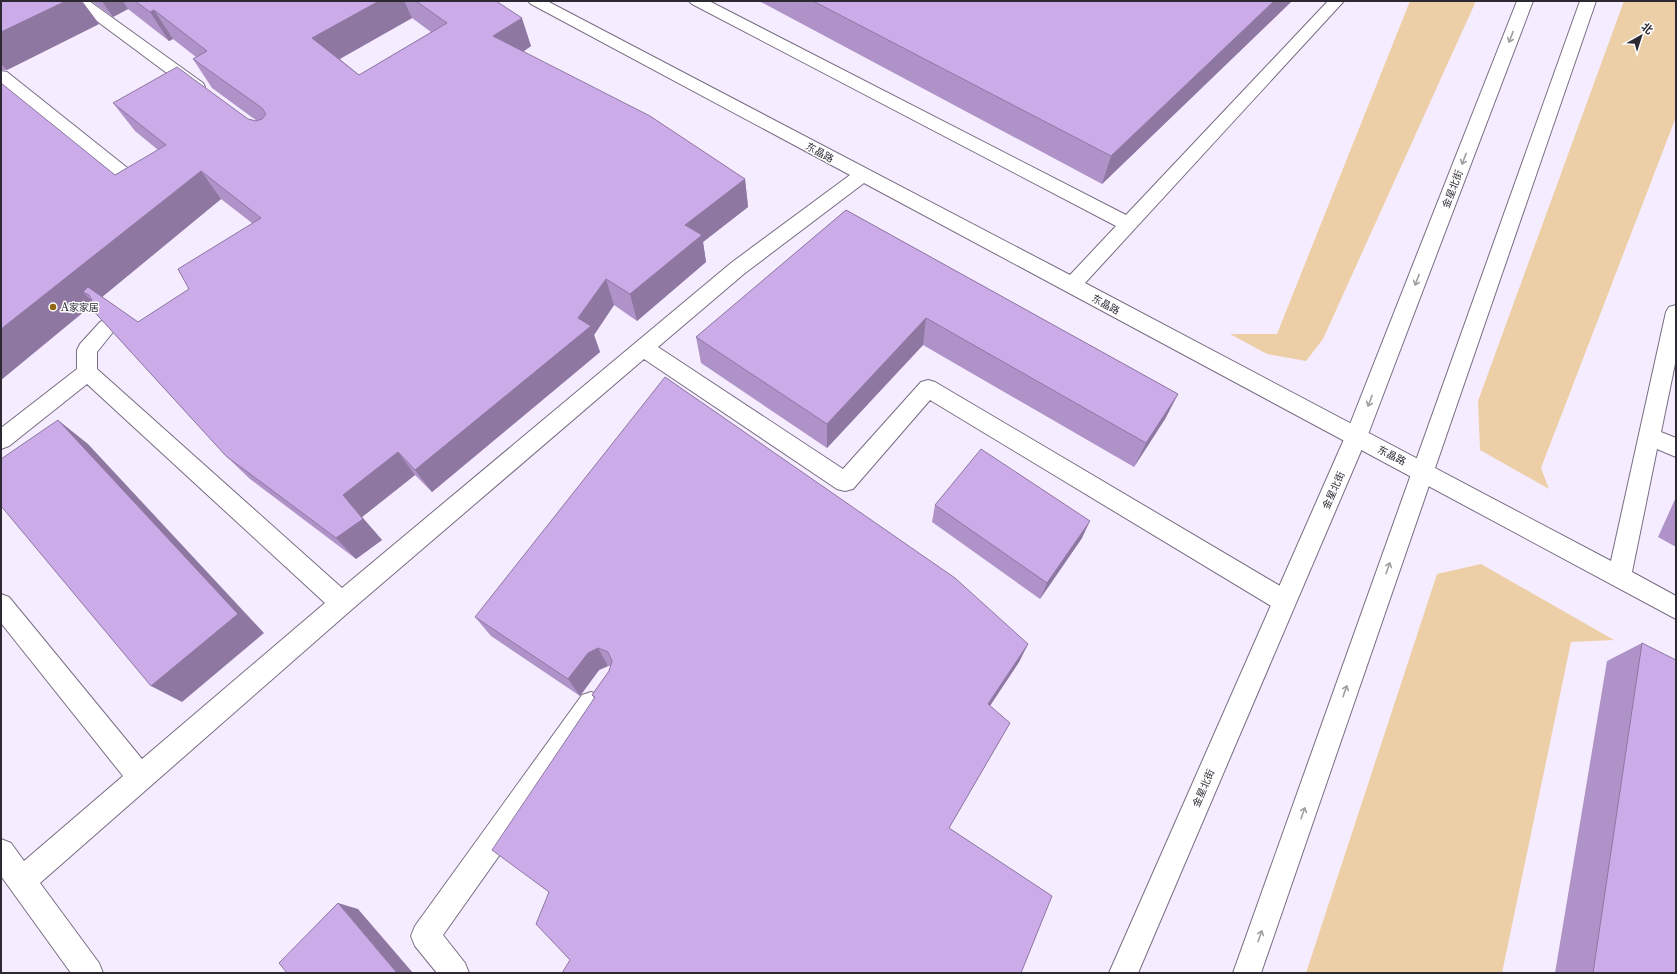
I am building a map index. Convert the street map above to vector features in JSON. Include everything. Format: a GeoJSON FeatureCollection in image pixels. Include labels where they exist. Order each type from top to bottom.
{"type":"FeatureCollection","features":[{"type":"Feature","properties":{"kind":"main road"},"geometry":{"type":"LineString","coordinates":[[79,1],[210,96]]}},
{"type":"Feature","properties":{"kind":"main road","name":"东晶路"},"geometry":{"type":"LineString","coordinates":[[536,1],[1422,471],[1676,608]]}},
{"type":"Feature","properties":{"kind":"main road"},"geometry":{"type":"LineString","coordinates":[[697,1],[1128,224]]}},
{"type":"Feature","properties":{"kind":"main road"},"geometry":{"type":"LineString","coordinates":[[1071,286],[1336,1]]}},
{"type":"Feature","properties":{"kind":"main road","name":"金星北街"},"geometry":{"type":"LineString","coordinates":[[1123,973],[1356,437],[1525,1]]}},
{"type":"Feature","properties":{"kind":"main road"},"geometry":{"type":"LineString","coordinates":[[1247,973],[1588,1]]}},
{"type":"Feature","properties":{"kind":"main road"},"geometry":{"type":"LineString","coordinates":[[1,76],[139,186]]}},
{"type":"Feature","properties":{"kind":"main road"},"geometry":{"type":"LineString","coordinates":[[21,881],[342,603],[738,268],[862,175]]}},
{"type":"Feature","properties":{"kind":"main road"},"geometry":{"type":"LineString","coordinates":[[1619,577],[1676,312]]}},
{"type":"Feature","properties":{"kind":"main road"},"geometry":{"type":"LineString","coordinates":[[107,328],[87,350],[87,372],[342,603]]}},
{"type":"Feature","properties":{"kind":"main road"},"geometry":{"type":"LineString","coordinates":[[643,348],[845,482],[928,388],[1284,601]]}},
{"type":"Feature","properties":{"kind":"main road"},"geometry":{"type":"LineString","coordinates":[[1,440],[87,372]]}},
{"type":"Feature","properties":{"kind":"main road"},"geometry":{"type":"LineString","coordinates":[[1649,436],[1676,448]]}},
{"type":"Feature","properties":{"kind":"main road"},"geometry":{"type":"LineString","coordinates":[[1,605],[141,778]]}},
{"type":"Feature","properties":{"kind":"main road"},"geometry":{"type":"LineString","coordinates":[[455,973],[426,936],[604,686]]}},
{"type":"Feature","properties":{"kind":"main road"},"geometry":{"type":"LineString","coordinates":[[1,853],[89,973]]}},
{"type":"Feature","properties":{"kind":"shaded area"},"geometry":{"type":"Polygon","coordinates":[[[1410,1],[1476,1],[1323,339],[1306,361],[1267,354],[1230,334],[1277,334],[1410,1]]]}},
{"type":"Feature","properties":{"kind":"shaded area"},"geometry":{"type":"Polygon","coordinates":[[[1624,1],[1676,1],[1676,117],[1541,468],[1549,489],[1480,450],[1478,401],[1624,1]]]}},
{"type":"Feature","properties":{"kind":"shaded area"},"geometry":{"type":"Polygon","coordinates":[[[1481,564],[1614,640],[1571,642],[1502,973],[1306,973],[1437,574],[1481,564]]]}},
{"type":"Feature","properties":{"kind":"building"},"geometry":{"type":"Polygon","coordinates":[[[1,1],[66,1],[1,32],[1,1]]]}},
{"type":"Feature","properties":{"kind":"building"},"geometry":{"type":"Polygon","coordinates":[[[135,1],[379,1],[312,38],[359,75],[447,23],[416,1],[496,1],[522,18],[493,36],[650,116],[745,179],[685,225],[702,235],[630,294],[606,279],[578,318],[591,326],[415,470],[398,452],[343,495],[363,519],[336,538],[226,456],[89,306],[92,300],[89,295],[83,292],[88,287],[138,322],[189,289],[178,269],[261,218],[201,171],[1,329],[1,83],[115,175],[166,145],[113,103],[177,67],[248,119],[256,121],[262,119],[266,114],[262,108],[193,59],[207,51],[154,10],[150,12],[135,1]]]}},
{"type":"Feature","properties":{"kind":"building"},"geometry":{"type":"Polygon","coordinates":[[[813,1],[1274,1],[1111,156],[813,1]]]}},
{"type":"Feature","properties":{"kind":"building"},"geometry":{"type":"Polygon","coordinates":[[[846,210],[1178,394],[1146,443],[926,318],[827,424],[696,337],[846,210]]]}},
{"type":"Feature","properties":{"kind":"building"},"geometry":{"type":"Polygon","coordinates":[[[665,377],[955,578],[1028,644],[988,704],[1010,723],[949,828],[1052,896],[1021,973],[562,973],[570,960],[536,924],[549,892],[492,850],[595,697],[592,695],[609,671],[612,661],[608,652],[598,648],[588,653],[568,679],[475,617],[665,377]]]}},
{"type":"Feature","properties":{"kind":"building"},"geometry":{"type":"Polygon","coordinates":[[[58,420],[238,614],[151,686],[1,506],[1,459],[58,420]]]}},
{"type":"Feature","properties":{"kind":"building"},"geometry":{"type":"Polygon","coordinates":[[[981,449],[1090,521],[1047,583],[935,505],[981,449]]]}},
{"type":"Feature","properties":{"kind":"building"},"geometry":{"type":"Polygon","coordinates":[[[1642,643],[1676,660],[1676,973],[1593,973],[1642,643]]]}},
{"type":"Feature","properties":{"kind":"building"},"geometry":{"type":"Polygon","coordinates":[[[338,903],[397,973],[287,973],[279,963],[338,903]]]}},
{"type":"Feature","properties":{"kind":"place","name":"A家家居"},"geometry":{"type":"Point","coordinates":[53,307]}}]}
